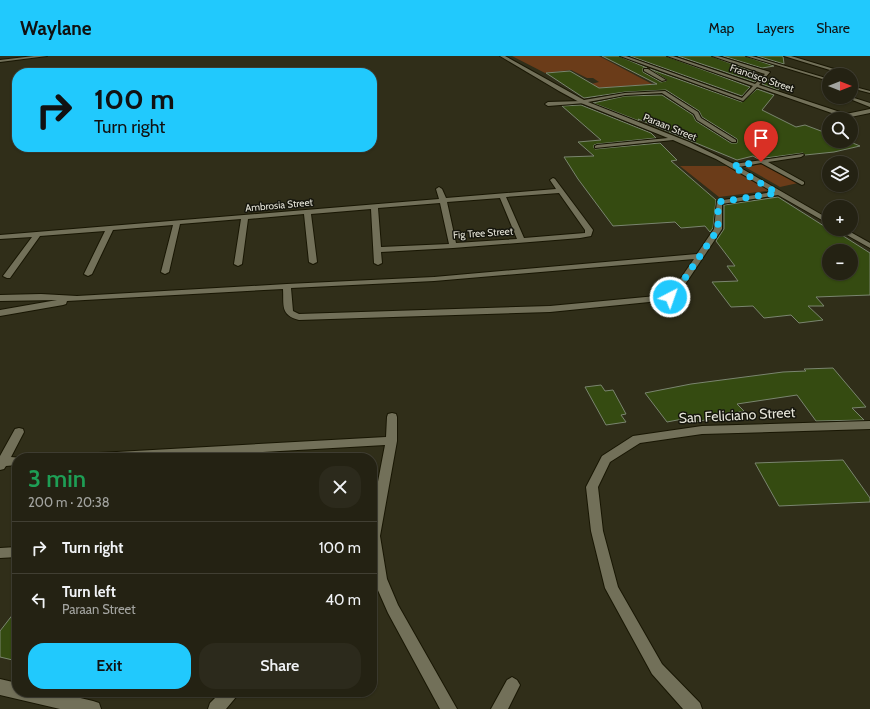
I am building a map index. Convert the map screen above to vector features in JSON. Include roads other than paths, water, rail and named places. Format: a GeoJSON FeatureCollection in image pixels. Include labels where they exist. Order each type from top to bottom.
{"type":"FeatureCollection","features":[{"type":"Feature","properties":{"kind":"street"},"geometry":{"type":"LineString","coordinates":[[0,61],[45,56]]}},
{"type":"Feature","properties":{"kind":"street","name":"Paraan Street"},"geometry":{"type":"LineString","coordinates":[[502,56],[583,102],[701,150],[732,166],[822,218]]}},
{"type":"Feature","properties":{"kind":"street"},"geometry":{"type":"LineString","coordinates":[[621,56],[742,100],[768,73],[714,56]]}},
{"type":"Feature","properties":{"kind":"street"},"geometry":{"type":"LineString","coordinates":[[621,56],[664,80]]}},
{"type":"Feature","properties":{"kind":"street","name":"Francisco Street"},"geometry":{"type":"LineString","coordinates":[[669,56],[838,112]]}},
{"type":"Feature","properties":{"kind":"street"},"geometry":{"type":"LineString","coordinates":[[748,56],[822,78]]}},
{"type":"Feature","properties":{"kind":"street"},"geometry":{"type":"LineString","coordinates":[[761,56],[822,74]]}},
{"type":"Feature","properties":{"kind":"street"},"geometry":{"type":"LineString","coordinates":[[786,56],[828,68]]}},
{"type":"Feature","properties":{"kind":"street"},"geometry":{"type":"LineString","coordinates":[[654,80],[684,78]]}},
{"type":"Feature","properties":{"kind":"street"},"geometry":{"type":"LineString","coordinates":[[858,84],[870,88]]}},
{"type":"Feature","properties":{"kind":"street"},"geometry":{"type":"LineString","coordinates":[[858,89],[870,92]]}},
{"type":"Feature","properties":{"kind":"street"},"geometry":{"type":"LineString","coordinates":[[548,104],[583,102],[630,94],[663,92],[696,113],[699,119],[734,142]]}},
{"type":"Feature","properties":{"kind":"street"},"geometry":{"type":"LineString","coordinates":[[858,101],[870,105]]}},
{"type":"Feature","properties":{"kind":"street"},"geometry":{"type":"LineString","coordinates":[[854,112],[863,103]]}},
{"type":"Feature","properties":{"kind":"street"},"geometry":{"type":"LineString","coordinates":[[858,114],[870,111]]}},
{"type":"Feature","properties":{"kind":"street"},"geometry":{"type":"LineString","coordinates":[[597,147],[672,139]]}},
{"type":"Feature","properties":{"kind":"street"},"geometry":{"type":"LineString","coordinates":[[732,166],[801,155]]}},
{"type":"Feature","properties":{"kind":"street"},"geometry":{"type":"LineString","coordinates":[[761,162],[802,183]]}},
{"type":"Feature","properties":{"kind":"street"},"geometry":{"type":"LineString","coordinates":[[553,180],[560,191]]}},
{"type":"Feature","properties":{"kind":"street"},"geometry":{"type":"LineString","coordinates":[[439,189],[444,200],[453,246]]}},
{"type":"Feature","properties":{"kind":"street","name":"Ambrosia Street"},"geometry":{"type":"LineString","coordinates":[[0,237],[560,191]]}},
{"type":"Feature","properties":{"kind":"street","name":"Fig Tree Street"},"geometry":{"type":"LineString","coordinates":[[376,250],[453,246],[580,236],[588,234],[589,230],[560,191]]}},
{"type":"Feature","properties":{"kind":"street"},"geometry":{"type":"LineString","coordinates":[[287,286],[289,312],[292,315],[299,317],[550,309],[670,297],[677,290],[718,229],[718,202],[777,193]]}},
{"type":"Feature","properties":{"kind":"street"},"geometry":{"type":"LineString","coordinates":[[502,195],[521,240]]}},
{"type":"Feature","properties":{"kind":"street"},"geometry":{"type":"LineString","coordinates":[[374,207],[378,263]]}},
{"type":"Feature","properties":{"kind":"street"},"geometry":{"type":"LineString","coordinates":[[307,212],[313,262]]}},
{"type":"Feature","properties":{"kind":"street"},"geometry":{"type":"LineString","coordinates":[[238,264],[245,218]]}},
{"type":"Feature","properties":{"kind":"street"},"geometry":{"type":"LineString","coordinates":[[164,272],[176,223]]}},
{"type":"Feature","properties":{"kind":"street"},"geometry":{"type":"LineString","coordinates":[[88,274],[110,228]]}},
{"type":"Feature","properties":{"kind":"street"},"geometry":{"type":"LineString","coordinates":[[7,276],[38,233]]}},
{"type":"Feature","properties":{"kind":"street"},"geometry":{"type":"LineString","coordinates":[[852,236],[870,246]]}},
{"type":"Feature","properties":{"kind":"street"},"geometry":{"type":"LineString","coordinates":[[0,313],[77,300],[287,286],[434,279],[699,256]]}},
{"type":"Feature","properties":{"kind":"street"},"geometry":{"type":"LineString","coordinates":[[0,298],[41,297],[77,300]]}},
{"type":"Feature","properties":{"kind":"street"},"geometry":{"type":"LineString","coordinates":[[377,515],[391,441],[392,417]]}},
{"type":"Feature","properties":{"kind":"street","name":"San Feliciano Street"},"geometry":{"type":"LineString","coordinates":[[694,709],[657,669],[612,588],[597,531],[592,487],[606,459],[636,439],[702,430],[870,425]]}},
{"type":"Feature","properties":{"kind":"street"},"geometry":{"type":"LineString","coordinates":[[1,463],[19,432]]}},
{"type":"Feature","properties":{"kind":"street"},"geometry":{"type":"LineString","coordinates":[[172,453],[391,441]]}},
{"type":"Feature","properties":{"kind":"street"},"geometry":{"type":"LineString","coordinates":[[1,463],[12,462]]}},
{"type":"Feature","properties":{"kind":"street"},"geometry":{"type":"LineString","coordinates":[[0,553],[12,552]]}},
{"type":"Feature","properties":{"kind":"street"},"geometry":{"type":"LineString","coordinates":[[377,561],[380,579],[393,609],[450,709]]}},
{"type":"Feature","properties":{"kind":"street"},"geometry":{"type":"LineString","coordinates":[[498,709],[512,685]]}},
{"type":"Feature","properties":{"kind":"street"},"geometry":{"type":"LineString","coordinates":[[0,687],[12,690]]}},
{"type":"Feature","properties":{"kind":"street"},"geometry":{"type":"LineString","coordinates":[[43,697],[93,709]]}},
{"type":"Feature","properties":{"kind":"street"},"geometry":{"type":"LineString","coordinates":[[216,709],[227,697]]}}]}
